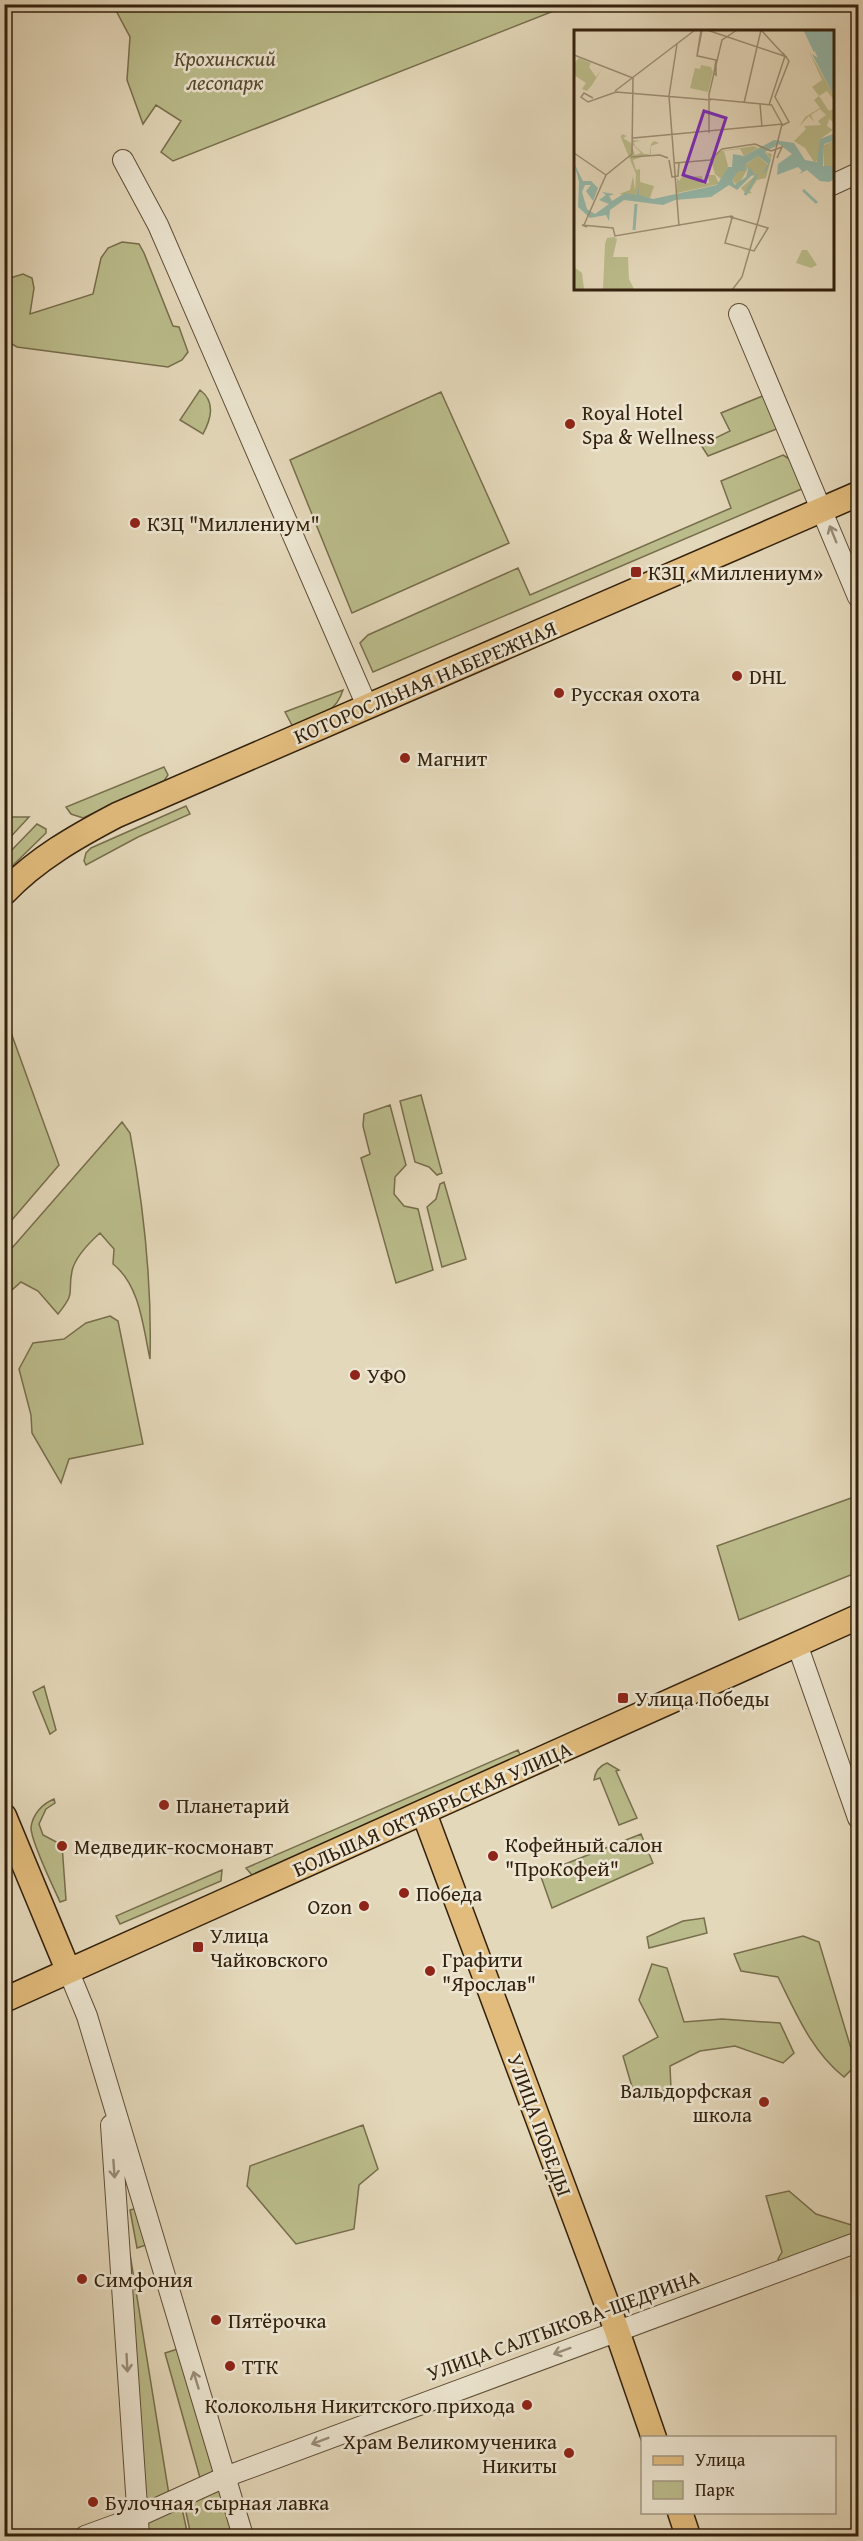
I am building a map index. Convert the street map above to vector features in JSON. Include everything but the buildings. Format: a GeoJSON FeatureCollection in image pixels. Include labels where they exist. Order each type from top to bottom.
{"type":"FeatureCollection","features":[{"type":"Feature","properties":{"kind":"main road","name":"КОТОРОСЛЬНАЯ НАБЕРЕЖНАЯ"},"geometry":{"type":"LineString","coordinates":[[4,892],[63,844],[117,814],[858,494]]}},
{"type":"Feature","properties":{"kind":"main road","name":"БОЛЬШАЯ ОКТЯБРЬСКАЯ УЛИЦА"},"geometry":{"type":"LineString","coordinates":[[4,2000],[858,1617]]}},
{"type":"Feature","properties":{"kind":"main road","name":"УЛИЦА ПОБЕДЫ"},"geometry":{"type":"LineString","coordinates":[[424,1813],[617,2331],[653,2436]]}},
{"type":"Feature","properties":{"kind":"main road"},"geometry":{"type":"LineString","coordinates":[[4,1816],[68,1970]]}},
{"type":"Feature","properties":{"kind":"main road"},"geometry":{"type":"LineString","coordinates":[[681,2514],[688,2536]]}},
{"type":"Feature","properties":{"kind":"street"},"geometry":{"type":"LineString","coordinates":[[123,160],[158,225],[367,706]]}},
{"type":"Feature","properties":{"kind":"street"},"geometry":{"type":"LineString","coordinates":[[833,184],[858,173]]}},
{"type":"Feature","properties":{"kind":"street"},"geometry":{"type":"LineString","coordinates":[[739,314],[858,597]]}},
{"type":"Feature","properties":{"kind":"street"},"geometry":{"type":"LineString","coordinates":[[797,1644],[858,1818]]}},
{"type":"Feature","properties":{"kind":"street"},"geometry":{"type":"LineString","coordinates":[[68,1970],[87,2016],[243,2536]]}},
{"type":"Feature","properties":{"kind":"street"},"geometry":{"type":"LineString","coordinates":[[109,2089],[138,2527]]}},
{"type":"Feature","properties":{"kind":"street","name":"УЛИЦА САЛТЫКОВА-ЩЕДРИНА"},"geometry":{"type":"LineString","coordinates":[[85,2536],[138,2527],[225,2476],[858,2242]]}},
{"type":"Feature","properties":{"kind":"green space","name":"Крохинский лесопарк"},"geometry":{"type":"Polygon","coordinates":[[[113,5],[569,5],[173,161],[161,152],[181,121],[156,105],[143,124],[127,80],[130,37],[113,5]]]}},
{"type":"Feature","properties":{"kind":"green space"},"geometry":{"type":"Polygon","coordinates":[[[122,242],[139,244],[144,253],[173,326],[179,327],[188,352],[182,360],[168,367],[17,347],[5,340],[4,282],[7,279],[23,274],[32,278],[34,288],[30,314],[93,294],[101,258],[108,248],[122,242]]]}},
{"type":"Feature","properties":{"kind":"green space"},"geometry":{"type":"Polygon","coordinates":[[[200,390],[210,405],[208,422],[203,434],[180,420],[200,390]]]}},
{"type":"Feature","properties":{"kind":"green space"},"geometry":{"type":"Polygon","coordinates":[[[441,392],[509,543],[352,613],[290,460],[441,392]]]}},
{"type":"Feature","properties":{"kind":"green space"},"geometry":{"type":"Polygon","coordinates":[[[765,395],[779,428],[708,456],[701,445],[730,431],[721,413],[765,395]]]}},
{"type":"Feature","properties":{"kind":"green space"},"geometry":{"type":"Polygon","coordinates":[[[783,455],[791,460],[804,488],[373,672],[360,643],[368,635],[518,568],[530,595],[731,508],[721,481],[783,455]]]}},
{"type":"Feature","properties":{"kind":"green space"},"geometry":{"type":"Polygon","coordinates":[[[343,690],[330,710],[293,727],[285,712],[343,690]]]}},
{"type":"Feature","properties":{"kind":"green space"},"geometry":{"type":"Polygon","coordinates":[[[164,767],[168,775],[164,781],[83,818],[71,814],[66,807],[164,767]]]}},
{"type":"Feature","properties":{"kind":"green space"},"geometry":{"type":"Polygon","coordinates":[[[186,806],[190,814],[138,837],[86,865],[84,861],[86,853],[91,848],[186,806]]]}},
{"type":"Feature","properties":{"kind":"green space"},"geometry":{"type":"Polygon","coordinates":[[[4,817],[29,817],[5,843],[4,817]]]}},
{"type":"Feature","properties":{"kind":"green space"},"geometry":{"type":"Polygon","coordinates":[[[37,824],[46,829],[46,833],[5,873],[5,857],[37,824]]]}},
{"type":"Feature","properties":{"kind":"green space"},"geometry":{"type":"Polygon","coordinates":[[[5,1016],[59,1165],[4,1228],[5,1016]]]}},
{"type":"Feature","properties":{"kind":"green space"},"geometry":{"type":"Polygon","coordinates":[[[421,1095],[442,1173],[437,1175],[429,1167],[415,1162],[400,1101],[421,1095]]]}},
{"type":"Feature","properties":{"kind":"green space"},"geometry":{"type":"Polygon","coordinates":[[[390,1105],[406,1165],[395,1177],[394,1194],[404,1206],[418,1209],[433,1270],[396,1283],[361,1158],[370,1154],[363,1126],[364,1114],[390,1105]]]}},
{"type":"Feature","properties":{"kind":"green space"},"geometry":{"type":"Polygon","coordinates":[[[122,1122],[130,1133],[143,1217],[150,1302],[150,1359],[135,1295],[122,1273],[113,1264],[114,1249],[100,1233],[76,1260],[72,1271],[69,1296],[58,1314],[38,1291],[21,1282],[5,1296],[5,1256],[122,1122]]]}},
{"type":"Feature","properties":{"kind":"green space"},"geometry":{"type":"Polygon","coordinates":[[[444,1182],[466,1259],[442,1267],[427,1207],[436,1199],[440,1184],[444,1182]]]}},
{"type":"Feature","properties":{"kind":"green space"},"geometry":{"type":"Polygon","coordinates":[[[110,1316],[118,1321],[143,1444],[69,1459],[61,1483],[32,1433],[31,1415],[19,1369],[33,1343],[64,1339],[86,1323],[110,1316]]]}},
{"type":"Feature","properties":{"kind":"green space"},"geometry":{"type":"Polygon","coordinates":[[[854,1497],[858,1508],[858,1572],[739,1620],[717,1546],[854,1497]]]}},
{"type":"Feature","properties":{"kind":"green space"},"geometry":{"type":"Polygon","coordinates":[[[44,1686],[56,1730],[50,1734],[33,1692],[44,1686]]]}},
{"type":"Feature","properties":{"kind":"green space"},"geometry":{"type":"Polygon","coordinates":[[[518,1750],[522,1759],[252,1875],[246,1868],[518,1750]]]}},
{"type":"Feature","properties":{"kind":"green space"},"geometry":{"type":"Polygon","coordinates":[[[607,1763],[619,1770],[616,1771],[637,1818],[619,1825],[600,1778],[594,1780],[598,1770],[607,1763]]]}},
{"type":"Feature","properties":{"kind":"green space"},"geometry":{"type":"Polygon","coordinates":[[[54,1799],[55,1803],[46,1809],[39,1824],[43,1835],[62,1845],[66,1900],[60,1902],[38,1853],[31,1827],[39,1810],[54,1799]]]}},
{"type":"Feature","properties":{"kind":"green space"},"geometry":{"type":"Polygon","coordinates":[[[641,1834],[653,1863],[552,1908],[540,1874],[641,1834]]]}},
{"type":"Feature","properties":{"kind":"green space"},"geometry":{"type":"Polygon","coordinates":[[[222,1870],[221,1881],[120,1924],[116,1916],[222,1870]]]}},
{"type":"Feature","properties":{"kind":"green space"},"geometry":{"type":"Polygon","coordinates":[[[704,1918],[707,1933],[649,1948],[647,1937],[683,1921],[704,1918]]]}},
{"type":"Feature","properties":{"kind":"green space"},"geometry":{"type":"Polygon","coordinates":[[[803,1936],[819,1942],[856,2065],[844,2077],[814,2044],[778,1977],[741,1971],[734,1954],[803,1936]]]}},
{"type":"Feature","properties":{"kind":"green space"},"geometry":{"type":"Polygon","coordinates":[[[652,1964],[667,1968],[684,2022],[722,2019],[780,2023],[794,2053],[783,2063],[735,2046],[700,2051],[670,2066],[671,2089],[635,2097],[623,2056],[658,2037],[639,2000],[652,1964]]]}},
{"type":"Feature","properties":{"kind":"green space"},"geometry":{"type":"Polygon","coordinates":[[[363,2125],[378,2169],[359,2185],[354,2229],[296,2244],[247,2186],[250,2166],[363,2125]]]}},
{"type":"Feature","properties":{"kind":"green space"},"geometry":{"type":"Polygon","coordinates":[[[789,2191],[816,2214],[858,2227],[858,2237],[781,2266],[778,2259],[782,2252],[766,2196],[789,2191]]]}},
{"type":"Feature","properties":{"kind":"green space"},"geometry":{"type":"Polygon","coordinates":[[[141,2207],[152,2243],[137,2248],[130,2210],[141,2207]]]}},
{"type":"Feature","properties":{"kind":"green space"},"geometry":{"type":"Polygon","coordinates":[[[130,2254],[170,2501],[138,2515],[122,2256],[130,2254]]]}},
{"type":"Feature","properties":{"kind":"green space"},"geometry":{"type":"Polygon","coordinates":[[[184,2347],[223,2476],[202,2485],[165,2353],[184,2347]]]}},
{"type":"Feature","properties":{"kind":"green space"},"geometry":{"type":"Polygon","coordinates":[[[224,2479],[239,2536],[191,2536],[183,2498],[224,2479]]]}},
{"type":"Feature","properties":{"kind":"green space"},"geometry":{"type":"Polygon","coordinates":[[[180,2499],[188,2536],[141,2536],[138,2518],[180,2499]]]}},
{"type":"Feature","properties":{"kind":"place","name":"Royal Hotel Spa & Wеllness"},"geometry":{"type":"Point","coordinates":[570,424]}},
{"type":"Feature","properties":{"kind":"place","name":"КЗЦ \"Миллениум\""},"geometry":{"type":"Point","coordinates":[135,523]}},
{"type":"Feature","properties":{"kind":"place","name":"КЗЦ «Миллениум»"},"geometry":{"type":"Point","coordinates":[636,572]}},
{"type":"Feature","properties":{"kind":"place","name":"DHL"},"geometry":{"type":"Point","coordinates":[737,676]}},
{"type":"Feature","properties":{"kind":"place","name":"Русская охота"},"geometry":{"type":"Point","coordinates":[559,693]}},
{"type":"Feature","properties":{"kind":"place","name":"Магнит"},"geometry":{"type":"Point","coordinates":[405,758]}},
{"type":"Feature","properties":{"kind":"place","name":"УФО"},"geometry":{"type":"Point","coordinates":[355,1375]}},
{"type":"Feature","properties":{"kind":"place","name":"Улица Победы"},"geometry":{"type":"Point","coordinates":[623,1698]}},
{"type":"Feature","properties":{"kind":"place","name":"Планетарий"},"geometry":{"type":"Point","coordinates":[164,1805]}},
{"type":"Feature","properties":{"kind":"place","name":"Медведик-космонавт"},"geometry":{"type":"Point","coordinates":[62,1846]}},
{"type":"Feature","properties":{"kind":"place","name":"Кофейный салон \"ПроКофей\""},"geometry":{"type":"Point","coordinates":[493,1856]}},
{"type":"Feature","properties":{"kind":"place","name":"Победа"},"geometry":{"type":"Point","coordinates":[404,1893]}},
{"type":"Feature","properties":{"kind":"place","name":"Ozon"},"geometry":{"type":"Point","coordinates":[364,1906]}},
{"type":"Feature","properties":{"kind":"place","name":"Улица Чайковского"},"geometry":{"type":"Point","coordinates":[198,1947]}},
{"type":"Feature","properties":{"kind":"place","name":"Графити \"Ярослав\""},"geometry":{"type":"Point","coordinates":[430,1971]}},
{"type":"Feature","properties":{"kind":"place","name":"Вальдорфская школа"},"geometry":{"type":"Point","coordinates":[764,2102]}},
{"type":"Feature","properties":{"kind":"place","name":"Симфония"},"geometry":{"type":"Point","coordinates":[82,2279]}},
{"type":"Feature","properties":{"kind":"place","name":"Пятёрочка"},"geometry":{"type":"Point","coordinates":[216,2320]}},
{"type":"Feature","properties":{"kind":"place","name":"ТТК"},"geometry":{"type":"Point","coordinates":[230,2366]}},
{"type":"Feature","properties":{"kind":"place","name":"Колокольня Никитского прихода"},"geometry":{"type":"Point","coordinates":[527,2405]}},
{"type":"Feature","properties":{"kind":"place","name":"Храм Великомученика Никиты"},"geometry":{"type":"Point","coordinates":[569,2453]}},
{"type":"Feature","properties":{"kind":"place","name":"Булочная, сырная лавка"},"geometry":{"type":"Point","coordinates":[93,2502]}}]}
